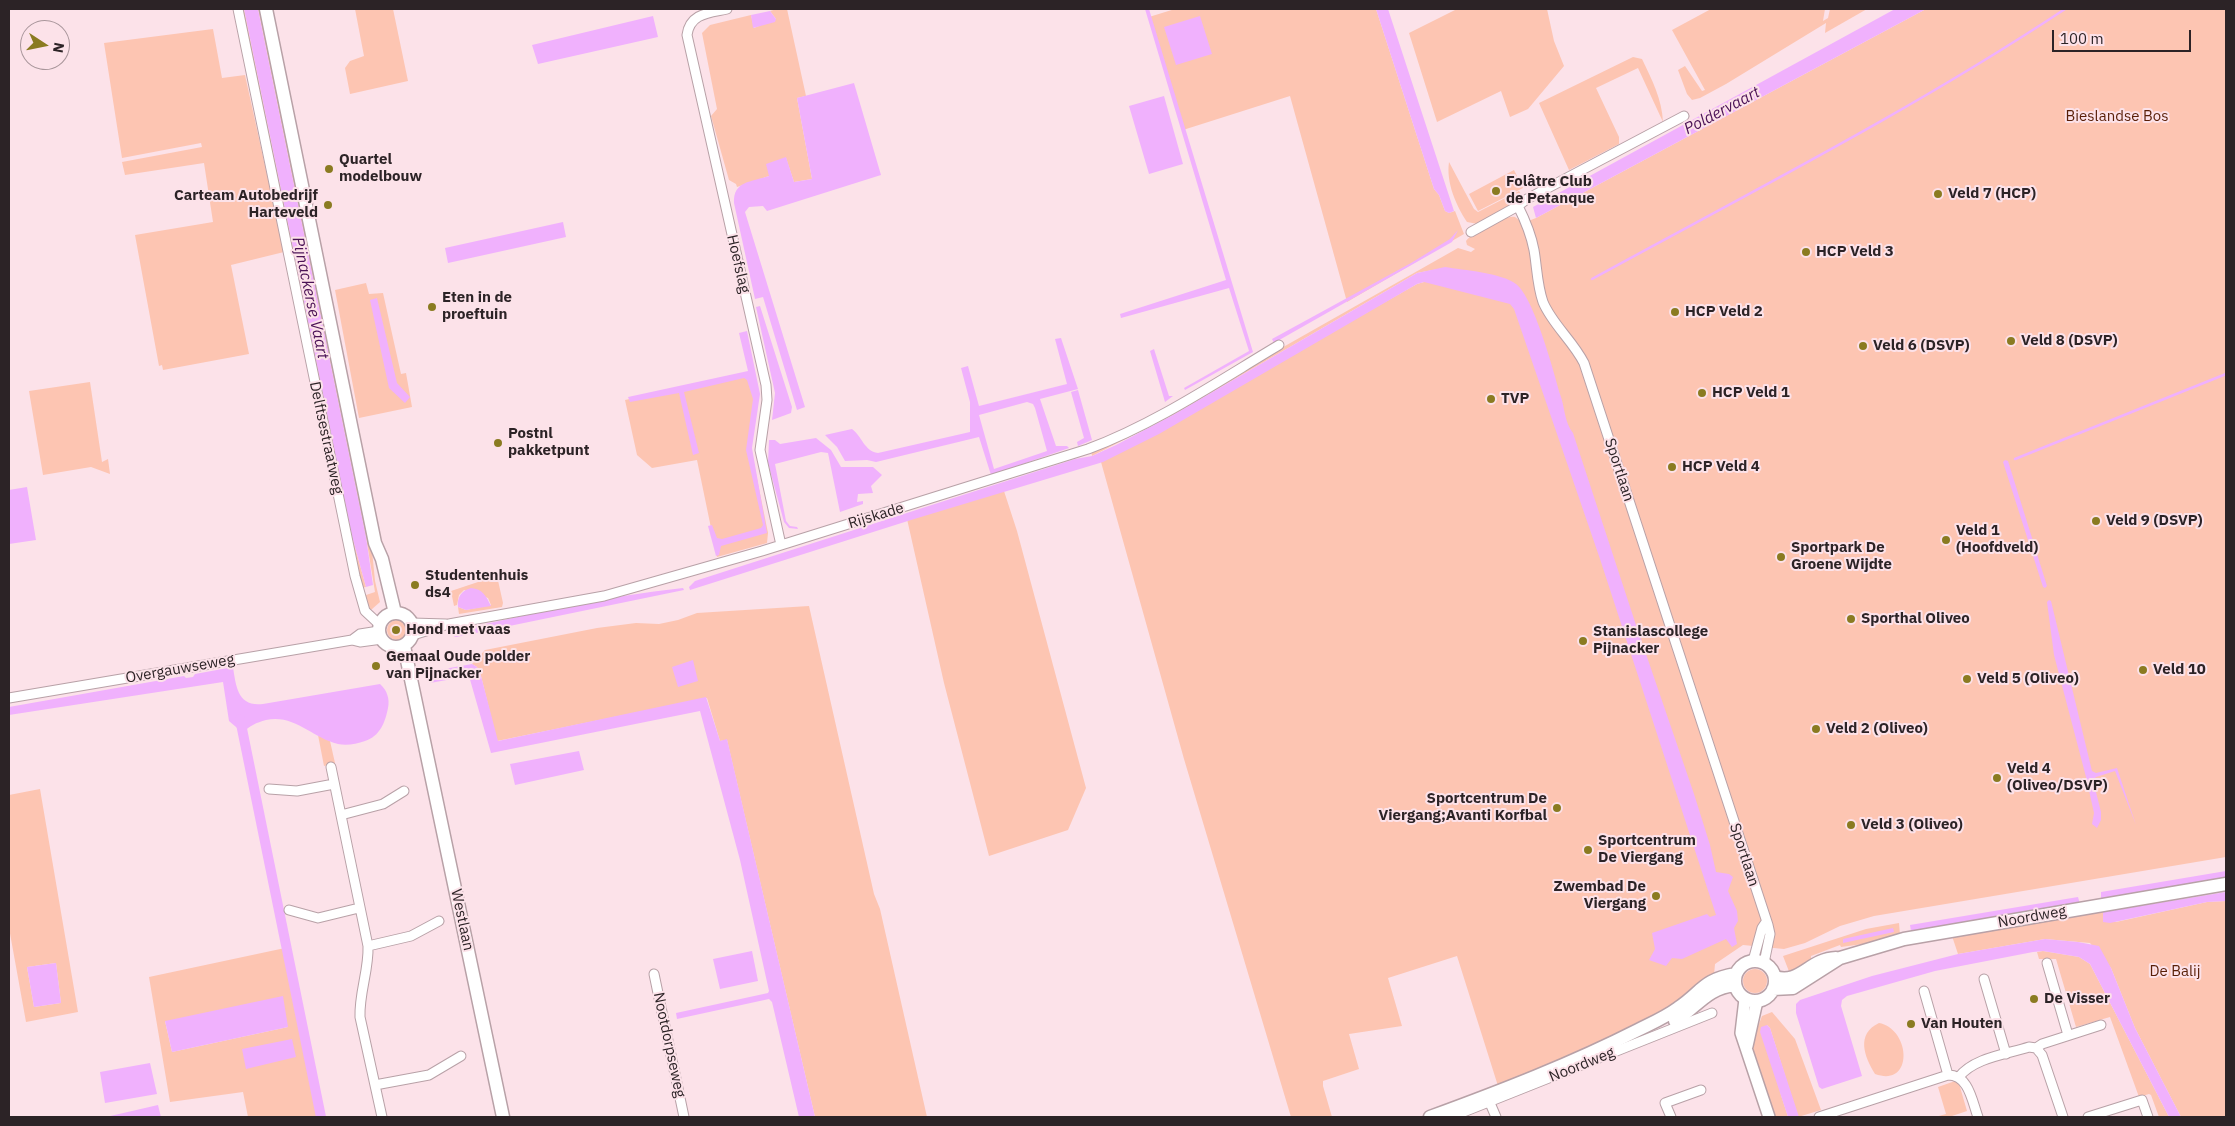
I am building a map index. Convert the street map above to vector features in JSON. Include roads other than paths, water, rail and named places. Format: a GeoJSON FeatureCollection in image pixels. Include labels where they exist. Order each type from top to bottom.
{"type":"FeatureCollection","features":[{"type":"Feature","properties":{"kind":"main road","name":"Delftsestraatweg"},"geometry":{"type":"LineString","coordinates":[[266,9],[375,543],[382,559],[384,625]]}},
{"type":"Feature","properties":{"kind":"main road"},"geometry":{"type":"LineString","coordinates":[[407,616],[413,629],[399,647],[388,645],[384,625],[407,616]]}},
{"type":"Feature","properties":{"kind":"main road","name":"Westlaan"},"geometry":{"type":"LineString","coordinates":[[399,647],[421,723],[503,1117]]}},
{"type":"Feature","properties":{"kind":"main road","name":"Noordweg"},"geometry":{"type":"LineString","coordinates":[[1774,983],[1792,978],[1814,963],[1840,958],[1904,939],[2226,884]]}},
{"type":"Feature","properties":{"kind":"main road"},"geometry":{"type":"LineString","coordinates":[[1758,962],[1769,967],[1774,983],[1767,997],[1751,1000],[1741,995],[1736,980],[1742,965],[1758,962]]}},
{"type":"Feature","properties":{"kind":"main road","name":"Noordweg"},"geometry":{"type":"LineString","coordinates":[[1430,1117],[1540,1075],[1669,1014],[1686,1002],[1705,984],[1723,976],[1736,980]]}},
{"type":"Feature","properties":{"kind":"street","name":"Delftsestraatweg"},"geometry":{"type":"LineString","coordinates":[[238,9],[355,576],[365,611],[384,625]]}},
{"type":"Feature","properties":{"kind":"street","name":"Hoefslag"},"geometry":{"type":"LineString","coordinates":[[727,9],[700,15],[688,26],[687,35],[766,385],[767,400],[760,450],[781,545]]}},
{"type":"Feature","properties":{"kind":"street"},"geometry":{"type":"LineString","coordinates":[[1471,232],[1527,199],[1684,116]]}},
{"type":"Feature","properties":{"kind":"street","name":"Sportlaan"},"geometry":{"type":"LineString","coordinates":[[1518,206],[1526,222],[1534,248],[1538,283],[1544,303],[1576,348],[1584,363],[1770,934],[1758,962]]}},
{"type":"Feature","properties":{"kind":"street","name":"Rijskade"},"geometry":{"type":"LineString","coordinates":[[413,629],[604,596],[992,481],[1118,438],[1279,345]]}},
{"type":"Feature","properties":{"kind":"street","name":"Overgauwseweg"},"geometry":{"type":"LineString","coordinates":[[9,698],[352,640],[360,634],[384,625]]}},
{"type":"Feature","properties":{"kind":"street"},"geometry":{"type":"LineString","coordinates":[[331,767],[368,946],[360,1010],[382,1117]]}},
{"type":"Feature","properties":{"kind":"street"},"geometry":{"type":"LineString","coordinates":[[269,789],[297,792],[334,784]]}},
{"type":"Feature","properties":{"kind":"street"},"geometry":{"type":"LineString","coordinates":[[340,815],[382,804],[404,791]]}},
{"type":"Feature","properties":{"kind":"street"},"geometry":{"type":"LineString","coordinates":[[289,910],[318,918],[359,908]]}},
{"type":"Feature","properties":{"kind":"street"},"geometry":{"type":"LineString","coordinates":[[368,946],[412,936],[439,921]]}},
{"type":"Feature","properties":{"kind":"street"},"geometry":{"type":"LineString","coordinates":[[2046,962],[2068,1035]]}},
{"type":"Feature","properties":{"kind":"street","name":"Nootdorpseweg"},"geometry":{"type":"LineString","coordinates":[[654,974],[684,1117]]}},
{"type":"Feature","properties":{"kind":"street"},"geometry":{"type":"LineString","coordinates":[[1984,979],[2006,1054]]}},
{"type":"Feature","properties":{"kind":"street"},"geometry":{"type":"LineString","coordinates":[[1924,991],[1948,1075]]}},
{"type":"Feature","properties":{"kind":"street"},"geometry":{"type":"LineString","coordinates":[[1751,1000],[1741,1033],[1768,1117]]}},
{"type":"Feature","properties":{"kind":"street","name":"Noordweg"},"geometry":{"type":"LineString","coordinates":[[1451,1117],[1490,1103],[1712,1012]]}},
{"type":"Feature","properties":{"kind":"street"},"geometry":{"type":"LineString","coordinates":[[1959,1077],[1963,1072],[1976,1064],[2029,1047],[2036,1048],[2068,1035],[2101,1025]]}},
{"type":"Feature","properties":{"kind":"street"},"geometry":{"type":"LineString","coordinates":[[2036,1048],[2042,1055],[2063,1117]]}},
{"type":"Feature","properties":{"kind":"street"},"geometry":{"type":"LineString","coordinates":[[374,1085],[429,1075],[461,1056]]}},
{"type":"Feature","properties":{"kind":"street"},"geometry":{"type":"LineString","coordinates":[[1819,1117],[1948,1075],[1959,1077],[1968,1088],[1978,1117]]}},
{"type":"Feature","properties":{"kind":"street"},"geometry":{"type":"LineString","coordinates":[[1671,1117],[1665,1103],[1701,1090]]}},
{"type":"Feature","properties":{"kind":"street"},"geometry":{"type":"LineString","coordinates":[[2088,1117],[2142,1100],[2148,1117]]}},
{"type":"Feature","properties":{"kind":"street"},"geometry":{"type":"LineString","coordinates":[[1490,1103],[1496,1117]]}},
{"type":"Feature","properties":{"kind":"water","name":"Pijnackerse Vaart"},"geometry":{"type":"Polygon","coordinates":[[[244,9],[258,9],[366,537],[373,585],[366,587],[352,536],[244,9]]]}},
{"type":"Feature","properties":{"kind":"water"},"geometry":{"type":"Polygon","coordinates":[[[1145,9],[1149,9],[1253,352],[1185,390],[1184,388],[1249,351],[1229,288],[1121,318],[1120,314],[1226,280],[1145,9]]]}},
{"type":"Feature","properties":{"kind":"water"},"geometry":{"type":"Polygon","coordinates":[[[1376,9],[1388,9],[1454,211],[1449,213],[1445,211],[1439,195],[1434,189],[1376,9]]]}},
{"type":"Feature","properties":{"kind":"water","name":"Poldervaart"},"geometry":{"type":"Polygon","coordinates":[[[1895,9],[1926,9],[1536,218],[1533,207],[1895,9]]]}},
{"type":"Feature","properties":{"kind":"water"},"geometry":{"type":"Polygon","coordinates":[[[770,11],[776,19],[775,22],[753,28],[751,15],[770,11]]]}},
{"type":"Feature","properties":{"kind":"water"},"geometry":{"type":"Polygon","coordinates":[[[653,16],[658,37],[538,64],[532,45],[653,16]]]}},
{"type":"Feature","properties":{"kind":"water"},"geometry":{"type":"Polygon","coordinates":[[[1200,16],[1212,54],[1176,65],[1164,27],[1200,16]]]}},
{"type":"Feature","properties":{"kind":"water"},"geometry":{"type":"Polygon","coordinates":[[[854,83],[881,175],[767,211],[763,206],[749,207],[745,212],[805,407],[797,410],[763,297],[755,299],[734,196],[744,183],[769,176],[766,164],[786,157],[794,182],[812,179],[797,98],[854,83]]]}},
{"type":"Feature","properties":{"kind":"water"},"geometry":{"type":"Polygon","coordinates":[[[1164,96],[1183,164],[1149,174],[1129,106],[1164,96]]]}},
{"type":"Feature","properties":{"kind":"water"},"geometry":{"type":"Polygon","coordinates":[[[563,222],[566,237],[448,263],[445,248],[563,222]]]}},
{"type":"Feature","properties":{"kind":"water"},"geometry":{"type":"Polygon","coordinates":[[[1458,230],[1452,242],[1274,343],[1272,339],[1411,263],[1450,239],[1458,230]]]}},
{"type":"Feature","properties":{"kind":"water"},"geometry":{"type":"Polygon","coordinates":[[[1445,267],[1510,280],[1523,292],[1536,318],[1553,368],[1566,419],[1573,433],[1694,794],[1710,845],[1716,872],[1729,874],[1733,877],[1728,891],[1737,911],[1738,921],[1734,928],[1737,944],[1732,947],[1726,939],[1682,959],[1672,958],[1666,966],[1649,960],[1655,949],[1652,933],[1707,914],[1710,917],[1716,915],[1600,559],[1514,309],[1510,304],[1424,282],[1417,284],[1159,434],[1103,462],[690,590],[689,587],[695,581],[1075,459],[1092,456],[1173,415],[1417,273],[1445,267]]]}},
{"type":"Feature","properties":{"kind":"water"},"geometry":{"type":"Polygon","coordinates":[[[377,298],[397,383],[410,397],[405,403],[389,388],[370,300],[377,298]]]}},
{"type":"Feature","properties":{"kind":"water"},"geometry":{"type":"Polygon","coordinates":[[[760,306],[792,407],[791,413],[772,420],[775,393],[756,307],[760,306]]]}},
{"type":"Feature","properties":{"kind":"water"},"geometry":{"type":"Polygon","coordinates":[[[747,331],[760,394],[752,448],[767,533],[721,546],[719,555],[716,556],[708,526],[712,525],[717,538],[722,539],[761,528],[763,525],[746,450],[753,399],[747,380],[744,378],[684,392],[699,453],[693,455],[679,393],[630,402],[628,397],[748,371],[739,333],[747,331]]]}},
{"type":"Feature","properties":{"kind":"water"},"geometry":{"type":"Polygon","coordinates":[[[1061,338],[1078,389],[1040,399],[1056,446],[1067,446],[1069,448],[991,475],[979,437],[876,462],[867,460],[845,461],[837,447],[825,435],[852,429],[869,449],[878,453],[970,432],[970,402],[961,368],[968,366],[979,406],[1067,384],[1055,339],[1061,338]],[[1027,402],[979,415],[994,469],[1047,451],[1033,404],[1027,402]]]}},
{"type":"Feature","properties":{"kind":"water"},"geometry":{"type":"Polygon","coordinates":[[[1154,349],[1169,396],[1173,396],[1165,402],[1150,351],[1154,349]]]}},
{"type":"Feature","properties":{"kind":"water"},"geometry":{"type":"Polygon","coordinates":[[[1078,390],[1092,440],[1078,446],[1077,442],[1084,438],[1071,392],[1078,390]]]}},
{"type":"Feature","properties":{"kind":"water"},"geometry":{"type":"Polygon","coordinates":[[[816,438],[831,450],[841,467],[873,467],[882,475],[871,486],[873,493],[858,494],[857,502],[863,501],[863,504],[840,512],[828,453],[821,452],[775,464],[786,521],[790,526],[797,527],[798,529],[789,528],[784,522],[768,463],[769,440],[775,440],[780,444],[816,438]]]}},
{"type":"Feature","properties":{"kind":"water"},"geometry":{"type":"Polygon","coordinates":[[[2005,460],[2008,461],[2047,586],[2045,588],[2043,587],[2003,462],[2005,460]]]}},
{"type":"Feature","properties":{"kind":"water"},"geometry":{"type":"Polygon","coordinates":[[[27,487],[36,540],[9,544],[9,490],[27,487]]]}},
{"type":"Feature","properties":{"kind":"water"},"geometry":{"type":"Polygon","coordinates":[[[471,588],[481,591],[491,606],[466,610],[458,607],[460,595],[471,588]]]}},
{"type":"Feature","properties":{"kind":"water"},"geometry":{"type":"Polygon","coordinates":[[[683,588],[684,590],[456,637],[451,635],[452,631],[567,606],[683,588]]]}},
{"type":"Feature","properties":{"kind":"water"},"geometry":{"type":"Polygon","coordinates":[[[2051,601],[2092,771],[2096,773],[2117,768],[2136,825],[2115,771],[2096,777],[2093,780],[2101,812],[2101,820],[2097,828],[2092,824],[2094,813],[2086,777],[2054,655],[2047,602],[2051,601]]]}},
{"type":"Feature","properties":{"kind":"water"},"geometry":{"type":"Polygon","coordinates":[[[693,660],[698,681],[678,687],[672,667],[693,660]]]}},
{"type":"Feature","properties":{"kind":"water"},"geometry":{"type":"Polygon","coordinates":[[[472,664],[477,667],[481,676],[498,741],[706,697],[720,741],[727,739],[815,1117],[799,1117],[772,1002],[769,999],[677,1019],[676,1013],[768,993],[769,991],[740,860],[700,711],[491,753],[469,676],[430,683],[427,672],[472,664]]]}},
{"type":"Feature","properties":{"kind":"water"},"geometry":{"type":"Polygon","coordinates":[[[233,667],[235,682],[240,694],[243,699],[255,704],[380,684],[386,692],[389,705],[385,719],[378,732],[370,739],[348,745],[329,741],[286,720],[266,720],[256,723],[243,733],[229,721],[223,682],[9,715],[9,707],[184,676],[186,678],[193,677],[195,674],[233,667]]]}},
{"type":"Feature","properties":{"kind":"water"},"geometry":{"type":"Polygon","coordinates":[[[579,751],[584,770],[515,785],[510,764],[579,751]]]}},
{"type":"Feature","properties":{"kind":"water"},"geometry":{"type":"Polygon","coordinates":[[[2226,871],[2226,880],[2101,900],[2101,892],[2226,871]]]}},
{"type":"Feature","properties":{"kind":"water"},"geometry":{"type":"Polygon","coordinates":[[[2226,892],[2226,901],[2207,902],[2110,923],[2103,922],[2103,912],[2226,892]]]}},
{"type":"Feature","properties":{"kind":"water"},"geometry":{"type":"Polygon","coordinates":[[[2078,897],[2080,904],[1911,931],[1910,925],[2078,897]]]}},
{"type":"Feature","properties":{"kind":"water"},"geometry":{"type":"Polygon","coordinates":[[[1893,928],[1894,932],[1843,943],[1843,939],[1893,928]]]}},
{"type":"Feature","properties":{"kind":"water"},"geometry":{"type":"Polygon","coordinates":[[[2045,939],[2099,946],[2111,968],[2135,1028],[2181,1117],[2169,1117],[2090,964],[2079,957],[2043,951],[1935,971],[1847,996],[1842,1000],[1841,1006],[1862,1076],[1822,1089],[1819,1087],[1796,1013],[1796,1004],[1800,1000],[1872,976],[1958,954],[2045,939]]]}},
{"type":"Feature","properties":{"kind":"water"},"geometry":{"type":"Polygon","coordinates":[[[752,951],[758,981],[720,989],[713,959],[752,951]]]}},
{"type":"Feature","properties":{"kind":"water"},"geometry":{"type":"Polygon","coordinates":[[[56,963],[61,1003],[34,1007],[27,967],[56,963]]]}},
{"type":"Feature","properties":{"kind":"water"},"geometry":{"type":"Polygon","coordinates":[[[283,996],[288,1027],[172,1052],[165,1021],[283,996]]]}},
{"type":"Feature","properties":{"kind":"water"},"geometry":{"type":"Polygon","coordinates":[[[1767,1025],[1770,1028],[1799,1117],[1788,1117],[1760,1032],[1761,1027],[1767,1025]]]}},
{"type":"Feature","properties":{"kind":"water"},"geometry":{"type":"Polygon","coordinates":[[[292,1039],[296,1057],[246,1069],[242,1049],[292,1039]]]}},
{"type":"Feature","properties":{"kind":"water"},"geometry":{"type":"Polygon","coordinates":[[[150,1063],[157,1094],[105,1103],[100,1072],[150,1063]]]}},
{"type":"Feature","properties":{"kind":"water"},"geometry":{"type":"Polygon","coordinates":[[[158,1105],[161,1117],[106,1117],[158,1105]]]}},
{"type":"Feature","properties":{"kind":"waterway"},"geometry":{"type":"LineString","coordinates":[[1592,279],[1772,182],[1891,115],[2008,46],[2065,9]]}},
{"type":"Feature","properties":{"kind":"waterway"},"geometry":{"type":"LineString","coordinates":[[2015,459],[2226,374]]}},
{"type":"Feature","properties":{"kind":"waterway"},"geometry":{"type":"LineString","coordinates":[[240,719],[321,1117]]}},
{"type":"Feature","properties":{"kind":"place","name":"Quartel modelbouw"},"geometry":{"type":"Point","coordinates":[329,169]}},
{"type":"Feature","properties":{"kind":"place","name":"Folâtre Club de Petanque"},"geometry":{"type":"Point","coordinates":[1496,191]}},
{"type":"Feature","properties":{"kind":"place","name":"Veld 7 (HCP)"},"geometry":{"type":"Point","coordinates":[1938,194]}},
{"type":"Feature","properties":{"kind":"place","name":"Carteam Autobedrijf Harteveld"},"geometry":{"type":"Point","coordinates":[328,205]}},
{"type":"Feature","properties":{"kind":"place","name":"HCP Veld 3"},"geometry":{"type":"Point","coordinates":[1806,252]}},
{"type":"Feature","properties":{"kind":"place","name":"Eten in de proeftuin"},"geometry":{"type":"Point","coordinates":[432,307]}},
{"type":"Feature","properties":{"kind":"place","name":"HCP Veld 2"},"geometry":{"type":"Point","coordinates":[1675,312]}},
{"type":"Feature","properties":{"kind":"place","name":"Veld 8 (DSVP)"},"geometry":{"type":"Point","coordinates":[2011,341]}},
{"type":"Feature","properties":{"kind":"place","name":"Veld 6 (DSVP)"},"geometry":{"type":"Point","coordinates":[1863,346]}},
{"type":"Feature","properties":{"kind":"place","name":"HCP Veld 1"},"geometry":{"type":"Point","coordinates":[1702,393]}},
{"type":"Feature","properties":{"kind":"place","name":"TVP"},"geometry":{"type":"Point","coordinates":[1491,399]}},
{"type":"Feature","properties":{"kind":"place","name":"Postnl pakketpunt"},"geometry":{"type":"Point","coordinates":[498,443]}},
{"type":"Feature","properties":{"kind":"place","name":"HCP Veld 4"},"geometry":{"type":"Point","coordinates":[1672,467]}},
{"type":"Feature","properties":{"kind":"place","name":"Veld 9 (DSVP)"},"geometry":{"type":"Point","coordinates":[2096,521]}},
{"type":"Feature","properties":{"kind":"place","name":"Veld 1 (Hoofdveld)"},"geometry":{"type":"Point","coordinates":[1946,540]}},
{"type":"Feature","properties":{"kind":"place","name":"Sportpark De Groene Wijdte"},"geometry":{"type":"Point","coordinates":[1781,557]}},
{"type":"Feature","properties":{"kind":"place","name":"Studentenhuis ds4"},"geometry":{"type":"Point","coordinates":[415,585]}},
{"type":"Feature","properties":{"kind":"place","name":"Sporthal Oliveo"},"geometry":{"type":"Point","coordinates":[1851,619]}},
{"type":"Feature","properties":{"kind":"place","name":"Hond met vaas"},"geometry":{"type":"Point","coordinates":[396,630]}},
{"type":"Feature","properties":{"kind":"place","name":"Stanislascollege Pijnacker"},"geometry":{"type":"Point","coordinates":[1583,641]}},
{"type":"Feature","properties":{"kind":"place","name":"Gemaal Oude polder van Pijnacker"},"geometry":{"type":"Point","coordinates":[376,666]}},
{"type":"Feature","properties":{"kind":"place","name":"Veld 10"},"geometry":{"type":"Point","coordinates":[2143,670]}},
{"type":"Feature","properties":{"kind":"place","name":"Veld 5 (Oliveo)"},"geometry":{"type":"Point","coordinates":[1967,679]}},
{"type":"Feature","properties":{"kind":"place","name":"Veld 2 (Oliveo)"},"geometry":{"type":"Point","coordinates":[1816,729]}},
{"type":"Feature","properties":{"kind":"place","name":"Veld 4 (Oliveo/DSVP)"},"geometry":{"type":"Point","coordinates":[1997,778]}},
{"type":"Feature","properties":{"kind":"place","name":"Sportcentrum De Viergang;Avanti Korfbal"},"geometry":{"type":"Point","coordinates":[1557,808]}},
{"type":"Feature","properties":{"kind":"place","name":"Veld 3 (Oliveo)"},"geometry":{"type":"Point","coordinates":[1851,825]}},
{"type":"Feature","properties":{"kind":"place","name":"Sportcentrum De Viergang"},"geometry":{"type":"Point","coordinates":[1588,850]}},
{"type":"Feature","properties":{"kind":"place","name":"Zwembad De Viergang"},"geometry":{"type":"Point","coordinates":[1656,896]}},
{"type":"Feature","properties":{"kind":"place","name":"De Visser"},"geometry":{"type":"Point","coordinates":[2034,999]}},
{"type":"Feature","properties":{"kind":"place","name":"Van Houten"},"geometry":{"type":"Point","coordinates":[1911,1024]}},
{"type":"Feature","properties":{"kind":"park label","name":"Bieslandse Bos"},"geometry":{"type":"Point","coordinates":[2117,117]}},
{"type":"Feature","properties":{"kind":"park label","name":"De Balij"},"geometry":{"type":"Point","coordinates":[2175,972]}}]}
